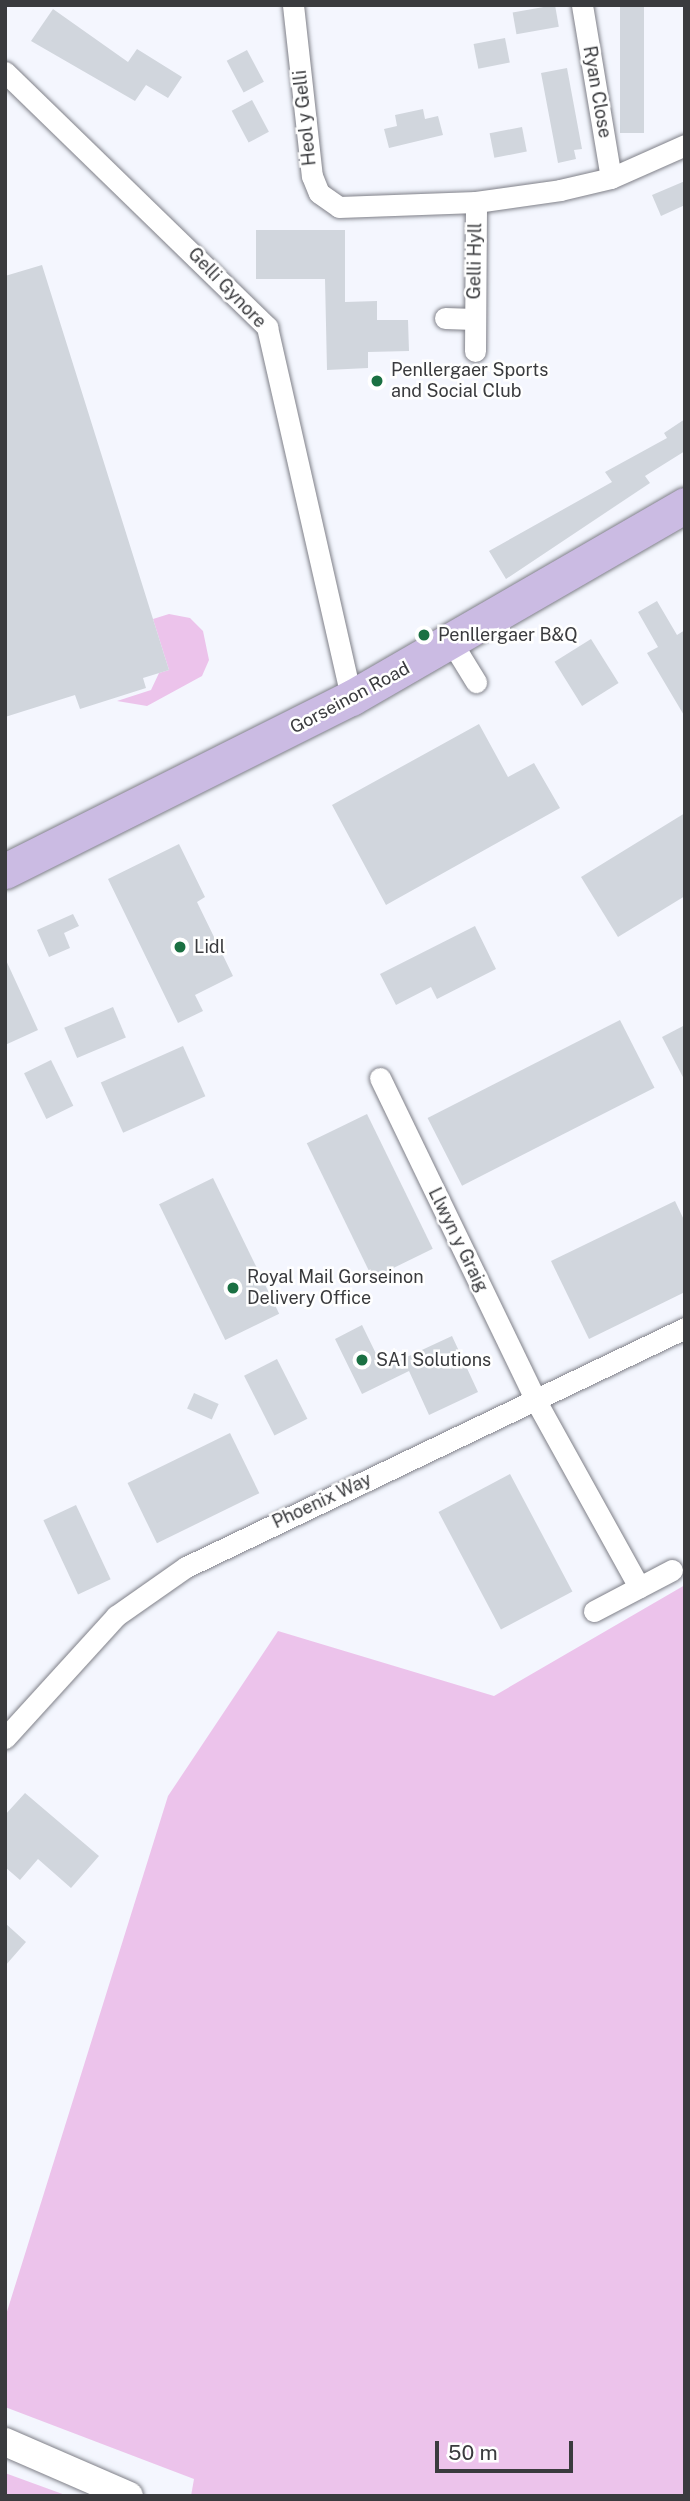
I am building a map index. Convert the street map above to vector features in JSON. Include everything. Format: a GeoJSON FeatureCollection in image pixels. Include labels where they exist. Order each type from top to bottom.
{"type":"FeatureCollection","features":[{"type":"Feature","properties":{"kind":"main road","name":"Gorseinon Road"},"geometry":{"type":"LineString","coordinates":[[5,871],[351,698],[452,643],[685,505]]}},
{"type":"Feature","properties":{"kind":"street","name":"Heol y Gelli"},"geometry":{"type":"LineString","coordinates":[[293,5],[310,168],[319,193],[339,207],[476,202],[611,178],[685,145]]}},
{"type":"Feature","properties":{"kind":"street","name":"Ryan Close"},"geometry":{"type":"LineString","coordinates":[[582,5],[611,178]]}},
{"type":"Feature","properties":{"kind":"street","name":"Gelli Gynore"},"geometry":{"type":"LineString","coordinates":[[5,72],[267,327],[351,698]]}},
{"type":"Feature","properties":{"kind":"street","name":"Gelli Hyll"},"geometry":{"type":"LineString","coordinates":[[474,351],[476,202]]}},
{"type":"Feature","properties":{"kind":"street","name":"Gelli Hyll"},"geometry":{"type":"LineString","coordinates":[[445,318],[474,319]]}},
{"type":"Feature","properties":{"kind":"street"},"geometry":{"type":"LineString","coordinates":[[452,643],[475,682]]}},
{"type":"Feature","properties":{"kind":"street","name":"Llwyn y Graig"},"geometry":{"type":"LineString","coordinates":[[380,1078],[536,1401],[639,1587]]}},
{"type":"Feature","properties":{"kind":"street","name":"Phoenix Way"},"geometry":{"type":"LineString","coordinates":[[5,1738],[116,1616],[167,1578],[685,1328]]}},
{"type":"Feature","properties":{"kind":"street"},"geometry":{"type":"LineString","coordinates":[[594,1611],[672,1570]]}},
{"type":"Feature","properties":{"kind":"street"},"geometry":{"type":"LineString","coordinates":[[5,2442],[129,2496]]}},
{"type":"Feature","properties":{"kind":"shaded area"},"geometry":{"type":"Polygon","coordinates":[[[169,614],[190,618],[203,631],[209,660],[202,676],[147,706],[117,701],[151,690],[159,673],[169,670],[153,619],[169,614]]]}},
{"type":"Feature","properties":{"kind":"shaded area"},"geometry":{"type":"Polygon","coordinates":[[[685,1585],[685,2496],[191,2496],[194,2479],[5,2407],[5,2318],[168,1796],[278,1631],[494,1696],[685,1585]]]}},
{"type":"Feature","properties":{"kind":"shaded area"},"geometry":{"type":"Polygon","coordinates":[[[5,2473],[68,2496],[5,2496],[5,2473]]]}},
{"type":"Feature","properties":{"kind":"building"},"geometry":{"type":"Polygon","coordinates":[[[555,5],[559,27],[516,34],[513,12],[555,5]]]}},
{"type":"Feature","properties":{"kind":"building"},"geometry":{"type":"Polygon","coordinates":[[[620,5],[644,5],[644,133],[620,133],[620,5]]]}},
{"type":"Feature","properties":{"kind":"building"},"geometry":{"type":"Polygon","coordinates":[[[53,9],[128,62],[137,49],[182,77],[168,98],[146,85],[135,101],[31,41],[53,9]]]}},
{"type":"Feature","properties":{"kind":"building"},"geometry":{"type":"Polygon","coordinates":[[[505,38],[510,63],[478,69],[474,44],[505,38]]]}},
{"type":"Feature","properties":{"kind":"building"},"geometry":{"type":"Polygon","coordinates":[[[247,50],[264,82],[244,93],[227,61],[247,50]]]}},
{"type":"Feature","properties":{"kind":"building"},"geometry":{"type":"Polygon","coordinates":[[[567,68],[582,149],[574,150],[576,159],[558,163],[541,73],[567,68]]]}},
{"type":"Feature","properties":{"kind":"building"},"geometry":{"type":"Polygon","coordinates":[[[252,100],[269,132],[249,143],[232,111],[252,100]]]}},
{"type":"Feature","properties":{"kind":"building"},"geometry":{"type":"Polygon","coordinates":[[[423,109],[425,119],[438,116],[443,135],[389,148],[384,129],[397,126],[395,115],[423,109]]]}},
{"type":"Feature","properties":{"kind":"building"},"geometry":{"type":"Polygon","coordinates":[[[522,127],[527,152],[494,158],[490,133],[522,127]]]}},
{"type":"Feature","properties":{"kind":"building"},"geometry":{"type":"Polygon","coordinates":[[[685,181],[685,205],[661,216],[652,195],[685,181]]]}},
{"type":"Feature","properties":{"kind":"building"},"geometry":{"type":"Polygon","coordinates":[[[256,230],[345,230],[345,302],[377,301],[377,320],[408,320],[409,351],[368,352],[368,368],[327,370],[325,279],[256,279],[256,230]]]}},
{"type":"Feature","properties":{"kind":"building"},"geometry":{"type":"Polygon","coordinates":[[[42,265],[169,670],[143,678],[146,688],[80,709],[75,695],[5,717],[5,276],[42,265]]]}},
{"type":"Feature","properties":{"kind":"building"},"geometry":{"type":"Polygon","coordinates":[[[685,419],[685,451],[645,476],[650,483],[506,579],[489,551],[612,482],[605,472],[667,438],[664,433],[685,419]]]}},
{"type":"Feature","properties":{"kind":"building"},"geometry":{"type":"Polygon","coordinates":[[[657,601],[677,635],[685,630],[685,717],[647,653],[658,647],[638,612],[657,601]]]}},
{"type":"Feature","properties":{"kind":"building"},"geometry":{"type":"Polygon","coordinates":[[[591,639],[619,683],[582,706],[555,662],[591,639]]]}},
{"type":"Feature","properties":{"kind":"building"},"geometry":{"type":"Polygon","coordinates":[[[479,724],[508,777],[534,763],[560,808],[386,905],[332,805],[479,724]]]}},
{"type":"Feature","properties":{"kind":"building"},"geometry":{"type":"Polygon","coordinates":[[[685,813],[685,896],[618,937],[581,877],[685,813]]]}},
{"type":"Feature","properties":{"kind":"building","name":"Lidl"},"geometry":{"type":"Polygon","coordinates":[[[179,844],[205,897],[197,902],[233,976],[195,995],[203,1011],[178,1023],[108,879],[179,844]]]}},
{"type":"Feature","properties":{"kind":"building"},"geometry":{"type":"Polygon","coordinates":[[[73,914],[79,926],[64,933],[70,948],[49,957],[37,930],[73,914]]]}},
{"type":"Feature","properties":{"kind":"building"},"geometry":{"type":"Polygon","coordinates":[[[475,926],[496,969],[437,999],[431,987],[396,1005],[380,974],[475,926]]]}},
{"type":"Feature","properties":{"kind":"building"},"geometry":{"type":"Polygon","coordinates":[[[5,958],[38,1030],[5,1045],[5,958]]]}},
{"type":"Feature","properties":{"kind":"building"},"geometry":{"type":"Polygon","coordinates":[[[113,1007],[126,1037],[77,1058],[64,1028],[113,1007]]]}},
{"type":"Feature","properties":{"kind":"building"},"geometry":{"type":"Polygon","coordinates":[[[620,1020],[655,1088],[462,1186],[428,1118],[620,1020]]]}},
{"type":"Feature","properties":{"kind":"building"},"geometry":{"type":"Polygon","coordinates":[[[685,1025],[685,1081],[662,1037],[685,1025]]]}},
{"type":"Feature","properties":{"kind":"building"},"geometry":{"type":"Polygon","coordinates":[[[183,1046],[205,1096],[123,1133],[101,1083],[183,1046]]]}},
{"type":"Feature","properties":{"kind":"building"},"geometry":{"type":"Polygon","coordinates":[[[51,1060],[73,1106],[46,1119],[24,1073],[51,1060]]]}},
{"type":"Feature","properties":{"kind":"building"},"geometry":{"type":"Polygon","coordinates":[[[367,1114],[433,1249],[373,1278],[307,1143],[367,1114]]]}},
{"type":"Feature","properties":{"kind":"building"},"geometry":{"type":"Polygon","coordinates":[[[213,1178],[279,1314],[225,1340],[159,1204],[213,1178]]]}},
{"type":"Feature","properties":{"kind":"building"},"geometry":{"type":"Polygon","coordinates":[[[675,1201],[685,1222],[685,1292],[589,1339],[551,1261],[675,1201]]]}},
{"type":"Feature","properties":{"kind":"building"},"geometry":{"type":"Polygon","coordinates":[[[362,1325],[383,1368],[452,1336],[478,1392],[429,1415],[409,1371],[362,1394],[335,1339],[362,1325]]]}},
{"type":"Feature","properties":{"kind":"building"},"geometry":{"type":"Polygon","coordinates":[[[277,1359],[307,1419],[274,1435],[244,1376],[277,1359]]]}},
{"type":"Feature","properties":{"kind":"building"},"geometry":{"type":"Polygon","coordinates":[[[194,1393],[219,1404],[212,1420],[187,1409],[194,1393]]]}},
{"type":"Feature","properties":{"kind":"building"},"geometry":{"type":"Polygon","coordinates":[[[230,1433],[259,1493],[157,1543],[128,1483],[230,1433]]]}},
{"type":"Feature","properties":{"kind":"building"},"geometry":{"type":"Polygon","coordinates":[[[510,1474],[572,1591],[501,1629],[438,1512],[510,1474]]]}},
{"type":"Feature","properties":{"kind":"building"},"geometry":{"type":"Polygon","coordinates":[[[76,1505],[111,1579],[78,1595],[43,1520],[76,1505]]]}},
{"type":"Feature","properties":{"kind":"building"},"geometry":{"type":"Polygon","coordinates":[[[25,1793],[99,1856],[71,1888],[38,1859],[20,1880],[5,1867],[5,1815],[25,1793]]]}},
{"type":"Feature","properties":{"kind":"building"},"geometry":{"type":"Polygon","coordinates":[[[5,1923],[26,1942],[5,1966],[5,1923]]]}},
{"type":"Feature","properties":{"kind":"place","name":"Penllergaer Sports and Social Club"},"geometry":{"type":"Point","coordinates":[377,381]}},
{"type":"Feature","properties":{"kind":"place","name":"Penllergaer B&Q"},"geometry":{"type":"Point","coordinates":[424,635]}},
{"type":"Feature","properties":{"kind":"place","name":"Lidl"},"geometry":{"type":"Point","coordinates":[180,947]}},
{"type":"Feature","properties":{"kind":"place","name":"Royal Mail Gorseinon Delivery Office"},"geometry":{"type":"Point","coordinates":[233,1288]}},
{"type":"Feature","properties":{"kind":"place","name":"SA1 Solutions"},"geometry":{"type":"Point","coordinates":[362,1360]}}]}
